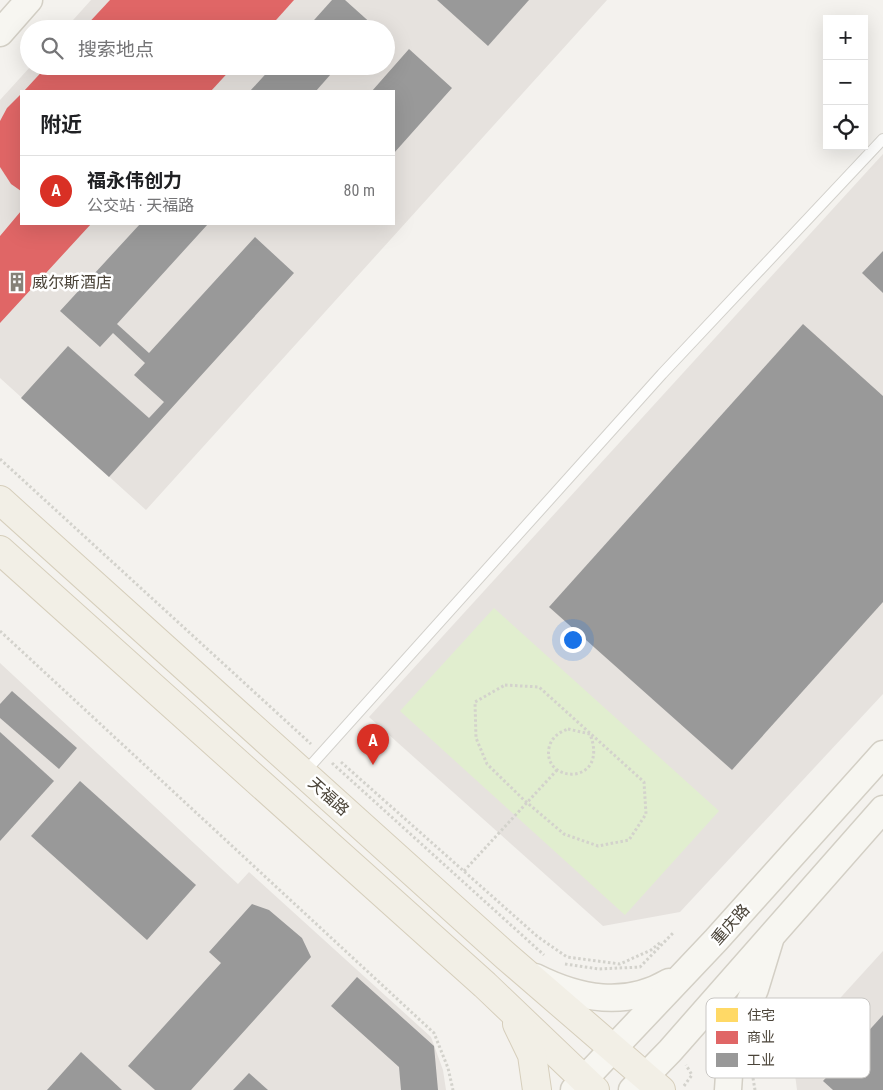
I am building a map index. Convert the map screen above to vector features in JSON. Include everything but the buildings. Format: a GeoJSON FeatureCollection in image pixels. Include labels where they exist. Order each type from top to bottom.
{"type":"FeatureCollection","features":[{"type":"Feature","properties":{"kind":"main road"},"geometry":{"type":"LineString","coordinates":[[0,33],[29,0]]}},
{"type":"Feature","properties":{"kind":"main road","name":"天福路"},"geometry":{"type":"LineString","coordinates":[[0,500],[507,957],[530,974],[656,1086]]}},
{"type":"Feature","properties":{"kind":"main road"},"geometry":{"type":"LineString","coordinates":[[0,550],[477,978],[584,1087]]}},
{"type":"Feature","properties":{"kind":"main road","name":"重庆路"},"geometry":{"type":"LineString","coordinates":[[584,1087],[613,1046],[710,946],[883,754]]}},
{"type":"Feature","properties":{"kind":"main road"},"geometry":{"type":"LineString","coordinates":[[723,998],[772,933],[883,809]]}},
{"type":"Feature","properties":{"kind":"main road"},"geometry":{"type":"LineString","coordinates":[[751,998],[772,933]]}},
{"type":"Feature","properties":{"kind":"main road"},"geometry":{"type":"LineString","coordinates":[[530,974],[572,993],[608,999],[630,998],[662,986],[681,974]]}},
{"type":"Feature","properties":{"kind":"main road"},"geometry":{"type":"LineString","coordinates":[[507,1008],[520,1029],[532,1055],[537,1090]]}},
{"type":"Feature","properties":{"kind":"main road"},"geometry":{"type":"LineString","coordinates":[[656,1086],[706,1020]]}},
{"type":"Feature","properties":{"kind":"lane"},"geometry":{"type":"LineString","coordinates":[[304,773],[662,374],[883,139]]}},
{"type":"Feature","properties":{"kind":"path"},"geometry":{"type":"LineString","coordinates":[[0,631],[434,1033],[448,1068],[453,1090]]}},
{"type":"Feature","properties":{"kind":"path"},"geometry":{"type":"LineString","coordinates":[[505,684],[539,687],[590,734],[644,782],[646,814],[629,840],[598,846],[564,834],[527,803],[487,764],[476,738],[475,702],[505,684]]}},
{"type":"Feature","properties":{"kind":"path"},"geometry":{"type":"LineString","coordinates":[[568,729],[590,734],[595,750],[591,764],[579,774],[572,775],[557,770],[549,758],[549,750],[554,737],[568,729]]}},
{"type":"Feature","properties":{"kind":"path"},"geometry":{"type":"LineString","coordinates":[[341,762],[538,937],[567,957],[620,964],[651,950],[673,933]]}},
{"type":"Feature","properties":{"kind":"path"},"geometry":{"type":"LineString","coordinates":[[464,871],[557,770]]}},
{"type":"Feature","properties":{"kind":"path"},"geometry":{"type":"LineString","coordinates":[[656,1086],[692,1075]]}},
{"type":"Feature","properties":{"kind":"shaded area"},"geometry":{"type":"Polygon","coordinates":[[[91,0],[607,0],[146,510],[0,378],[0,100],[23,75],[395,75],[395,20],[73,20],[91,0]]]}},
{"type":"Feature","properties":{"kind":"shaded area"},"geometry":{"type":"Polygon","coordinates":[[[883,154],[883,694],[680,912],[603,926],[369,717],[883,154]]]}},
{"type":"Feature","properties":{"kind":"shaded area"},"geometry":{"type":"Polygon","coordinates":[[[0,663],[238,884],[249,872],[431,1037],[443,1070],[446,1090],[0,1090],[0,663]]]}},
{"type":"Feature","properties":{"kind":"shaded area"},"geometry":{"type":"Polygon","coordinates":[[[883,951],[883,1090],[797,1090],[795,1078],[870,1078],[870,998],[840,998],[883,951]]]}},
{"type":"Feature","properties":{"kind":"green space"},"geometry":{"type":"Polygon","coordinates":[[[494,608],[719,811],[625,915],[400,711],[494,608]]]}},
{"type":"Feature","properties":{"kind":"place","name":"威尔斯酒店"},"geometry":{"type":"Point","coordinates":[17,282]}},
{"type":"Feature","properties":{"kind":"place","name":"福永伟创力"},"geometry":{"type":"Point","coordinates":[373,765]}}]}
